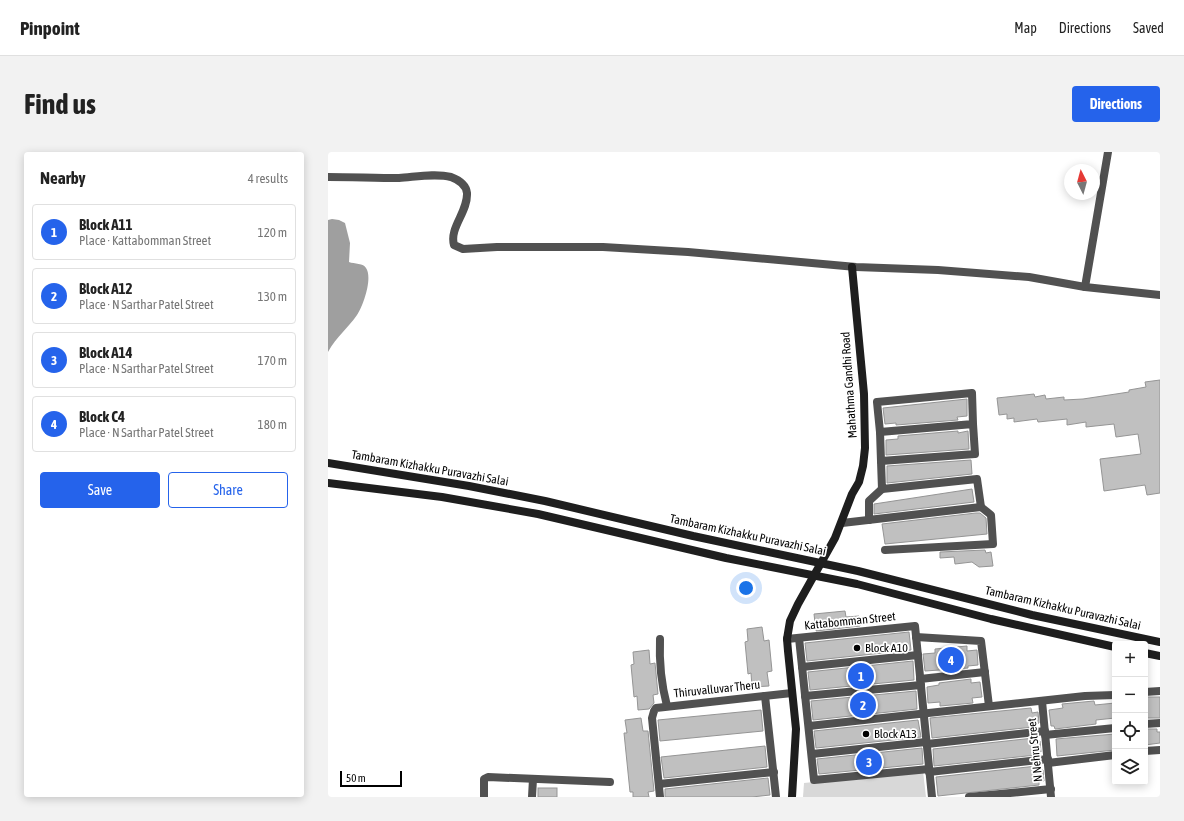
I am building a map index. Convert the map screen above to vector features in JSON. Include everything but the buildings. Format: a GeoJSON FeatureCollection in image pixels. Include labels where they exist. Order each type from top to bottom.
{"type":"FeatureCollection","features":[{"type":"Feature","properties":{"kind":"main road","name":"Mahathma Gandhi Road"},"geometry":{"type":"LineString","coordinates":[[792,797],[796,736],[787,639],[790,621],[842,523],[852,494],[862,476],[865,448],[864,394],[852,266]]}},
{"type":"Feature","properties":{"kind":"main road","name":"Tambaram Kizhakku Puravazhi Salai"},"geometry":{"type":"LineString","coordinates":[[328,463],[506,493],[575,507],[693,536],[913,584],[1040,617],[1160,642]]}},
{"type":"Feature","properties":{"kind":"main road"},"geometry":{"type":"LineString","coordinates":[[328,483],[442,497],[503,507],[719,556],[857,584],[1028,628],[1112,646]]}},
{"type":"Feature","properties":{"kind":"main road"},"geometry":{"type":"LineString","coordinates":[[1148,654],[1160,656]]}},
{"type":"Feature","properties":{"kind":"street"},"geometry":{"type":"LineString","coordinates":[[1085,287],[1108,152]]}},
{"type":"Feature","properties":{"kind":"street"},"geometry":{"type":"LineString","coordinates":[[328,177],[380,178],[445,176],[458,180],[464,184],[467,192],[467,200],[452,238],[454,245],[463,248],[603,247],[688,252],[852,266],[938,270],[1029,277],[1085,287],[1160,295]]}},
{"type":"Feature","properties":{"kind":"street"},"geometry":{"type":"LineString","coordinates":[[881,461],[975,454],[972,424],[972,393],[878,402],[882,489]]}},
{"type":"Feature","properties":{"kind":"street"},"geometry":{"type":"LineString","coordinates":[[880,432],[972,424]]}},
{"type":"Feature","properties":{"kind":"street"},"geometry":{"type":"LineString","coordinates":[[869,520],[869,501],[882,489],[977,478],[981,507],[991,515],[992,544],[885,550]]}},
{"type":"Feature","properties":{"kind":"street"},"geometry":{"type":"LineString","coordinates":[[842,523],[981,507]]}},
{"type":"Feature","properties":{"kind":"street","name":"Kattabomman Street"},"geometry":{"type":"LineString","coordinates":[[787,639],[915,626],[916,637]]}},
{"type":"Feature","properties":{"kind":"street"},"geometry":{"type":"LineString","coordinates":[[932,797],[916,637],[981,641],[989,706]]}},
{"type":"Feature","properties":{"kind":"street"},"geometry":{"type":"LineString","coordinates":[[799,638],[814,780],[1112,755]]}},
{"type":"Feature","properties":{"kind":"street"},"geometry":{"type":"LineString","coordinates":[[660,639],[661,686],[667,706]]}},
{"type":"Feature","properties":{"kind":"street"},"geometry":{"type":"LineString","coordinates":[[802,667],[918,655]]}},
{"type":"Feature","properties":{"kind":"street"},"geometry":{"type":"LineString","coordinates":[[805,696],[920,682],[985,672]]}},
{"type":"Feature","properties":{"kind":"street"},"geometry":{"type":"LineString","coordinates":[[1148,692],[1160,691]]}},
{"type":"Feature","properties":{"kind":"street","name":"Thiruvalluvar Theru"},"geometry":{"type":"LineString","coordinates":[[659,784],[652,718],[656,708],[792,693]]}},
{"type":"Feature","properties":{"kind":"street"},"geometry":{"type":"LineString","coordinates":[[808,726],[1085,696],[1112,695]]}},
{"type":"Feature","properties":{"kind":"street"},"geometry":{"type":"LineString","coordinates":[[765,696],[776,797]]}},
{"type":"Feature","properties":{"kind":"street","name":"N Nehru Street"},"geometry":{"type":"LineString","coordinates":[[1042,701],[1051,793]]}},
{"type":"Feature","properties":{"kind":"street"},"geometry":{"type":"LineString","coordinates":[[1148,724],[1160,723]]}},
{"type":"Feature","properties":{"kind":"street"},"geometry":{"type":"LineString","coordinates":[[812,754],[1112,728]]}},
{"type":"Feature","properties":{"kind":"street"},"geometry":{"type":"LineString","coordinates":[[1148,751],[1160,750]]}},
{"type":"Feature","properties":{"kind":"street"},"geometry":{"type":"LineString","coordinates":[[660,797],[659,784],[774,772]]}},
{"type":"Feature","properties":{"kind":"street"},"geometry":{"type":"LineString","coordinates":[[484,797],[483,782],[486,778],[610,782]]}},
{"type":"Feature","properties":{"kind":"street"},"geometry":{"type":"LineString","coordinates":[[532,779],[532,797]]}},
{"type":"Feature","properties":{"kind":"street"},"geometry":{"type":"LineString","coordinates":[[970,797],[1051,793]]}},
{"type":"Feature","properties":{"kind":"shaded area"},"geometry":{"type":"Polygon","coordinates":[[[332,219],[345,223],[350,243],[349,262],[365,266],[368,273],[368,285],[357,315],[335,341],[328,352],[328,220],[332,219]]]}},
{"type":"Feature","properties":{"kind":"shaded area"},"geometry":{"type":"Polygon","coordinates":[[[923,771],[926,797],[803,797],[804,783],[923,771]]]}},
{"type":"Feature","properties":{"kind":"place","name":"Block A10"},"geometry":{"type":"Point","coordinates":[857,648]}},
{"type":"Feature","properties":{"kind":"place","name":"Block C4"},"geometry":{"type":"Point","coordinates":[951,660]}},
{"type":"Feature","properties":{"kind":"place","name":"Block A11"},"geometry":{"type":"Point","coordinates":[861,676]}},
{"type":"Feature","properties":{"kind":"place","name":"Block A12"},"geometry":{"type":"Point","coordinates":[863,705]}},
{"type":"Feature","properties":{"kind":"place","name":"Block A13"},"geometry":{"type":"Point","coordinates":[866,734]}},
{"type":"Feature","properties":{"kind":"place","name":"Block A14"},"geometry":{"type":"Point","coordinates":[869,762]}}]}
